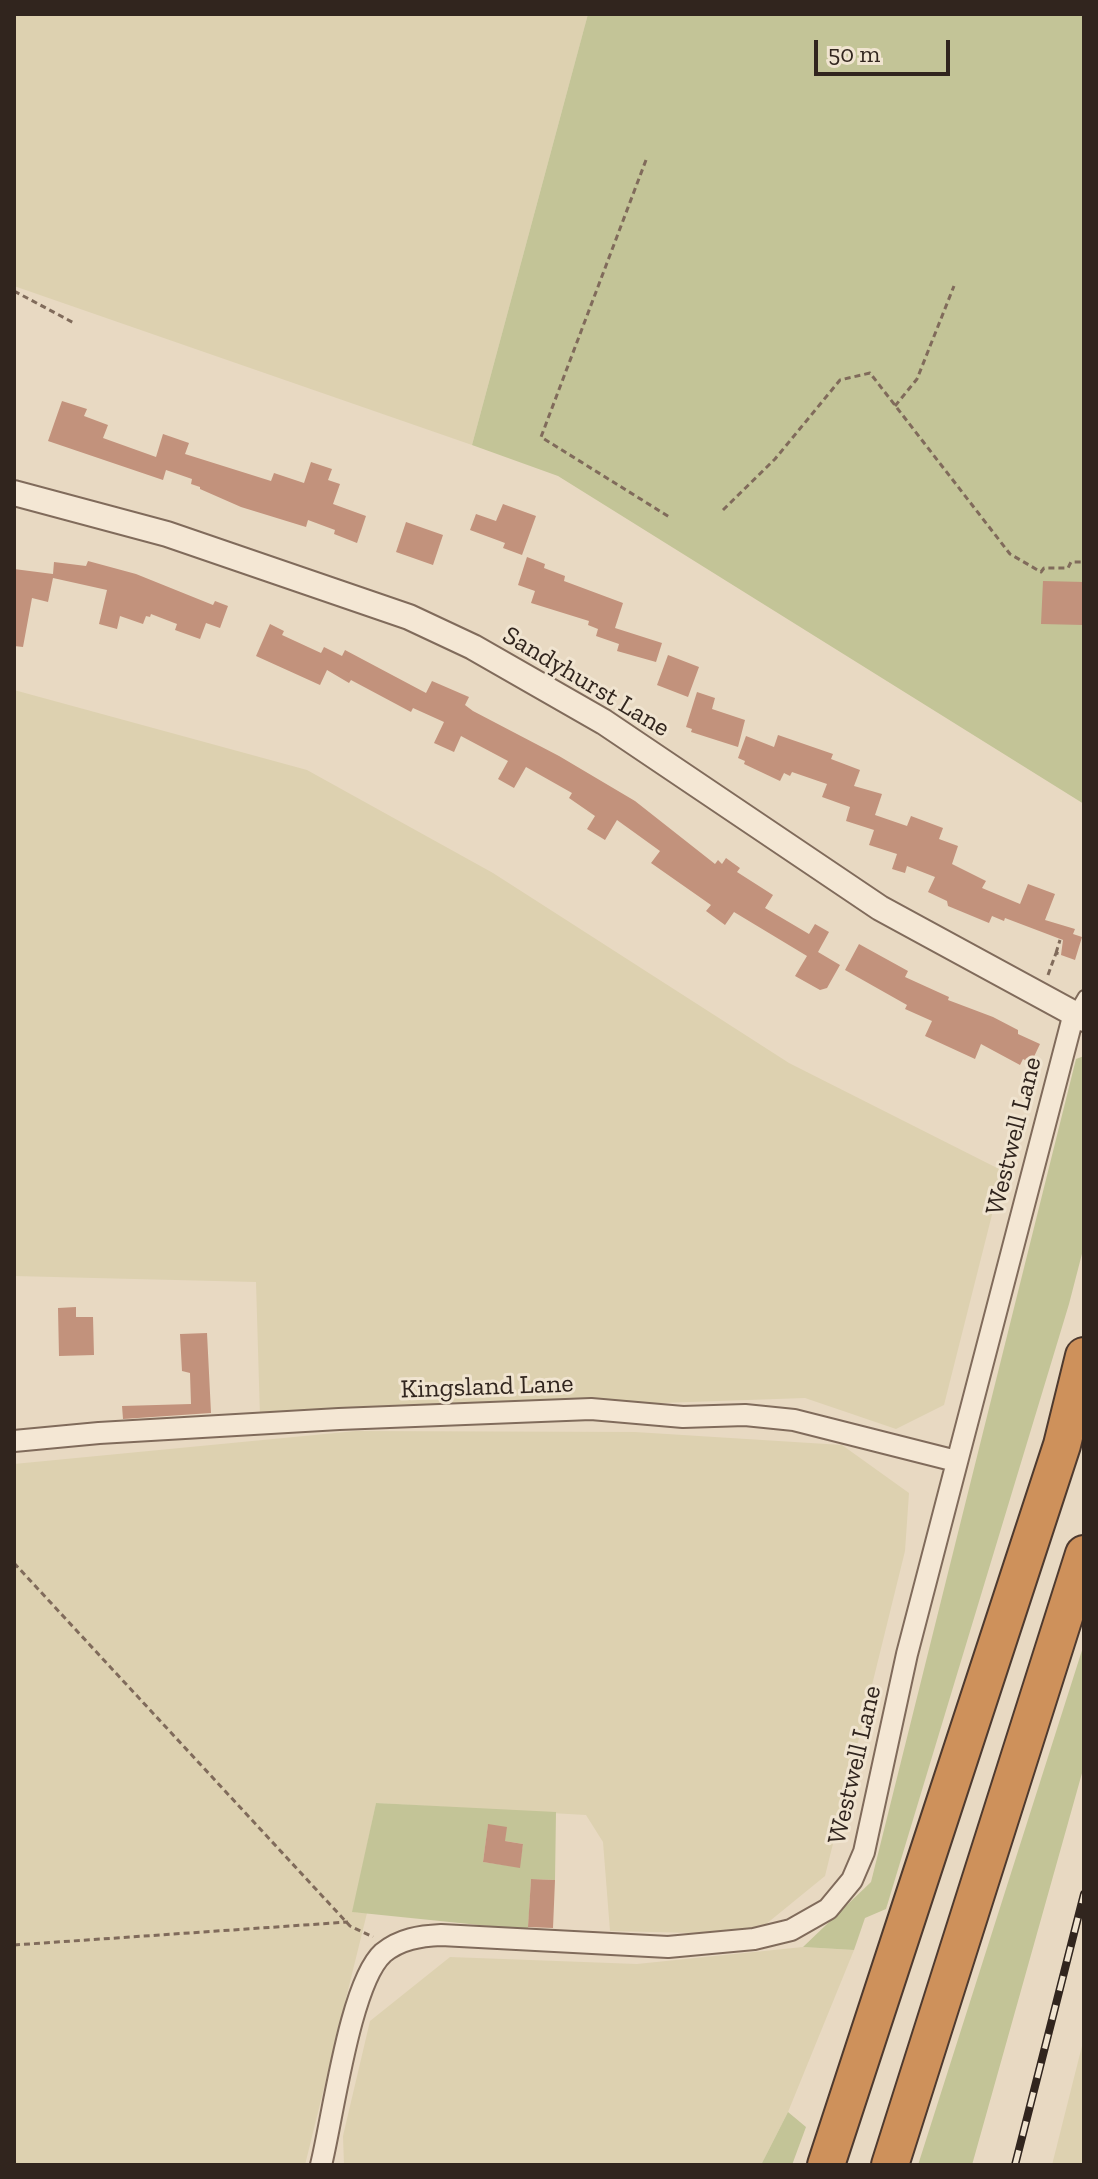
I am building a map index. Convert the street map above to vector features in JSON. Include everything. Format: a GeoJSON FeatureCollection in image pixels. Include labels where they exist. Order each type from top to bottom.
{"type":"FeatureCollection","features":[{"type":"Feature","properties":{"kind":"highway"},"geometry":{"type":"LineString","coordinates":[[826,2165],[1062,1445],[1084,1356]]}},
{"type":"Feature","properties":{"kind":"highway"},"geometry":{"type":"LineString","coordinates":[[890,2165],[1084,1554]]}},
{"type":"Feature","properties":{"kind":"street","name":"Sandyhurst Lane"},"geometry":{"type":"LineString","coordinates":[[14,493],[167,534],[409,617],[473,647],[604,722],[880,908],[1041,994],[1081,1009]]}},
{"type":"Feature","properties":{"kind":"street","name":"Westwell Lane"},"geometry":{"type":"LineString","coordinates":[[391,1947],[406,1940],[441,1935],[668,1947],[779,1933],[804,1925],[828,1909],[852,1880],[864,1852],[907,1654],[956,1461],[1081,1009]]}},
{"type":"Feature","properties":{"kind":"street","name":"Kingsland Lane"},"geometry":{"type":"LineString","coordinates":[[14,1441],[339,1419],[591,1409],[683,1417],[745,1415],[794,1420],[956,1461]]}},
{"type":"Feature","properties":{"kind":"street"},"geometry":{"type":"LineString","coordinates":[[321,2165],[357,2005],[373,1965],[391,1947]]}},
{"type":"Feature","properties":{"kind":"path"},"geometry":{"type":"LineString","coordinates":[[646,160],[541,437],[671,518]]}},
{"type":"Feature","properties":{"kind":"path"},"geometry":{"type":"LineString","coordinates":[[895,406],[917,379],[954,286]]}},
{"type":"Feature","properties":{"kind":"path"},"geometry":{"type":"LineString","coordinates":[[14,291],[74,323]]}},
{"type":"Feature","properties":{"kind":"path"},"geometry":{"type":"LineString","coordinates":[[723,510],[775,459],[840,380],[870,373],[1010,554],[1041,572],[1044,568],[1068,568],[1071,562],[1084,562]]}},
{"type":"Feature","properties":{"kind":"path"},"geometry":{"type":"LineString","coordinates":[[1041,994],[1059,953],[1060,940]]}},
{"type":"Feature","properties":{"kind":"path"},"geometry":{"type":"LineString","coordinates":[[14,1563],[350,1926],[391,1947]]}},
{"type":"Feature","properties":{"kind":"path"},"geometry":{"type":"LineString","coordinates":[[14,1945],[348,1922]]}},
{"type":"Feature","properties":{"kind":"shaded area"},"geometry":{"type":"Polygon","coordinates":[[[14,14],[588,14],[472,445],[14,286],[14,14]]]}},
{"type":"Feature","properties":{"kind":"shaded area"},"geometry":{"type":"Polygon","coordinates":[[[14,690],[307,770],[493,873],[789,1063],[1003,1171],[944,1405],[896,1429],[805,1398],[260,1417],[256,1282],[14,1276],[14,690]]]}},
{"type":"Feature","properties":{"kind":"shaded area"},"geometry":{"type":"Polygon","coordinates":[[[356,1431],[635,1432],[842,1445],[909,1493],[905,1551],[825,1876],[760,1929],[695,1933],[610,1931],[603,1842],[586,1815],[376,1803],[353,1912],[367,1913],[305,2165],[14,2165],[14,1464],[356,1431]]]}},
{"type":"Feature","properties":{"kind":"shaded area"},"geometry":{"type":"Polygon","coordinates":[[[803,1947],[854,1950],[788,2112],[761,2165],[344,2165],[343,2136],[370,2021],[450,1957],[637,1964],[803,1947]]]}},
{"type":"Feature","properties":{"kind":"shaded area"},"geometry":{"type":"Polygon","coordinates":[[[1084,2038],[1084,2165],[1052,2165],[1084,2038]]]}},
{"type":"Feature","properties":{"kind":"green space"},"geometry":{"type":"Polygon","coordinates":[[[588,14],[1084,14],[1084,804],[558,476],[472,445],[588,14]]]}},
{"type":"Feature","properties":{"kind":"green space"},"geometry":{"type":"Polygon","coordinates":[[[1084,1056],[1084,1246],[886,1909],[865,1918],[854,1950],[803,1947],[871,1882],[1076,1059],[1084,1056]]]}},
{"type":"Feature","properties":{"kind":"green space"},"geometry":{"type":"Polygon","coordinates":[[[1084,1644],[1084,1766],[972,2165],[918,2165],[1084,1644]]]}},
{"type":"Feature","properties":{"kind":"green space"},"geometry":{"type":"Polygon","coordinates":[[[376,1803],[556,1812],[555,1880],[531,1879],[528,1930],[352,1912],[376,1803]],[[488,1825],[483,1862],[519,1867],[523,1844],[505,1841],[488,1825]]]}},
{"type":"Feature","properties":{"kind":"green space"},"geometry":{"type":"Polygon","coordinates":[[[788,2112],[806,2127],[792,2165],[761,2165],[788,2112]]]}},
{"type":"Feature","properties":{"kind":"building"},"geometry":{"type":"Polygon","coordinates":[[[62,401],[87,409],[84,416],[108,425],[103,438],[156,457],[163,434],[189,443],[185,454],[271,481],[274,473],[304,483],[311,462],[332,469],[328,480],[340,484],[333,504],[366,516],[357,543],[334,534],[335,530],[308,520],[306,527],[241,507],[191,484],[192,479],[166,470],[163,480],[48,441],[62,401]]]}},
{"type":"Feature","properties":{"kind":"building"},"geometry":{"type":"Polygon","coordinates":[[[503,504],[536,516],[522,555],[503,548],[505,543],[470,530],[476,514],[496,521],[503,504]]]}},
{"type":"Feature","properties":{"kind":"building"},"geometry":{"type":"Polygon","coordinates":[[[406,522],[443,535],[433,565],[396,552],[406,522]]]}},
{"type":"Feature","properties":{"kind":"building"},"geometry":{"type":"Polygon","coordinates":[[[527,557],[565,576],[564,581],[623,603],[615,628],[662,643],[656,662],[617,651],[619,644],[596,636],[598,629],[588,625],[589,621],[531,603],[535,591],[518,585],[527,557]]]}},
{"type":"Feature","properties":{"kind":"building"},"geometry":{"type":"Polygon","coordinates":[[[88,561],[136,574],[213,605],[215,601],[228,606],[220,628],[206,623],[200,639],[175,630],[177,624],[151,614],[150,617],[146,616],[143,624],[120,616],[117,629],[99,624],[107,590],[53,578],[48,602],[32,598],[23,647],[14,646],[14,569],[53,574],[54,562],[86,566],[88,561]]]}},
{"type":"Feature","properties":{"kind":"building"},"geometry":{"type":"Polygon","coordinates":[[[1043,581],[1084,582],[1084,625],[1041,624],[1043,581]]]}},
{"type":"Feature","properties":{"kind":"building"},"geometry":{"type":"Polygon","coordinates":[[[270,624],[284,631],[282,635],[321,653],[324,647],[342,656],[345,650],[426,693],[432,681],[469,697],[465,705],[473,711],[559,756],[635,801],[715,864],[718,860],[722,864],[726,858],[740,868],[737,872],[773,895],[765,908],[809,934],[815,924],[829,932],[818,952],[840,965],[827,988],[820,990],[795,976],[807,956],[734,912],[725,925],[706,911],[711,905],[651,863],[660,851],[617,820],[605,840],[587,829],[595,816],[569,798],[572,793],[526,767],[514,788],[498,779],[508,761],[461,736],[454,752],[434,743],[444,722],[413,708],[411,712],[327,670],[320,685],[256,656],[270,624]]]}},
{"type":"Feature","properties":{"kind":"building"},"geometry":{"type":"Polygon","coordinates":[[[668,655],[699,667],[688,697],[657,685],[668,655]]]}},
{"type":"Feature","properties":{"kind":"building"},"geometry":{"type":"Polygon","coordinates":[[[697,692],[715,698],[712,709],[745,720],[738,747],[691,732],[692,729],[686,727],[697,692]]]}},
{"type":"Feature","properties":{"kind":"building"},"geometry":{"type":"Polygon","coordinates":[[[778,735],[833,754],[831,759],[860,770],[854,786],[882,794],[875,815],[907,826],[911,816],[943,828],[939,839],[958,846],[952,864],[986,881],[982,888],[1020,904],[1028,884],[1055,894],[1045,920],[1075,929],[1073,934],[1082,937],[1075,960],[1061,955],[1063,940],[1005,918],[1004,921],[992,916],[989,923],[948,906],[947,901],[928,892],[935,877],[907,866],[905,873],[892,869],[897,854],[869,845],[874,830],[846,821],[850,807],[822,797],[827,784],[792,772],[790,776],[784,773],[780,781],[738,758],[746,736],[774,747],[778,735]]]}},
{"type":"Feature","properties":{"kind":"building"},"geometry":{"type":"Polygon","coordinates":[[[859,944],[908,971],[905,977],[949,997],[948,1000],[993,1017],[1040,1044],[1031,1063],[1023,1059],[1020,1065],[981,1044],[975,1059],[925,1036],[932,1021],[905,1009],[907,1005],[845,970],[859,944]]]}},
{"type":"Feature","properties":{"kind":"building"},"geometry":{"type":"Polygon","coordinates":[[[76,1307],[76,1317],[93,1317],[94,1355],[59,1356],[58,1308],[76,1307]]]}},
{"type":"Feature","properties":{"kind":"building"},"geometry":{"type":"Polygon","coordinates":[[[207,1333],[211,1413],[123,1419],[122,1406],[191,1404],[190,1373],[182,1371],[180,1334],[207,1333]]]}},
{"type":"Feature","properties":{"kind":"building"},"geometry":{"type":"Polygon","coordinates":[[[488,1824],[507,1827],[505,1841],[523,1844],[520,1868],[483,1862],[488,1824]]]}},
{"type":"Feature","properties":{"kind":"building"},"geometry":{"type":"Polygon","coordinates":[[[531,1879],[555,1880],[553,1928],[528,1927],[531,1879]]]}},
{"type":"Feature","properties":{"kind":"railway"},"geometry":{"type":"LineString","coordinates":[[1015,2165],[1084,1894]]}}]}
